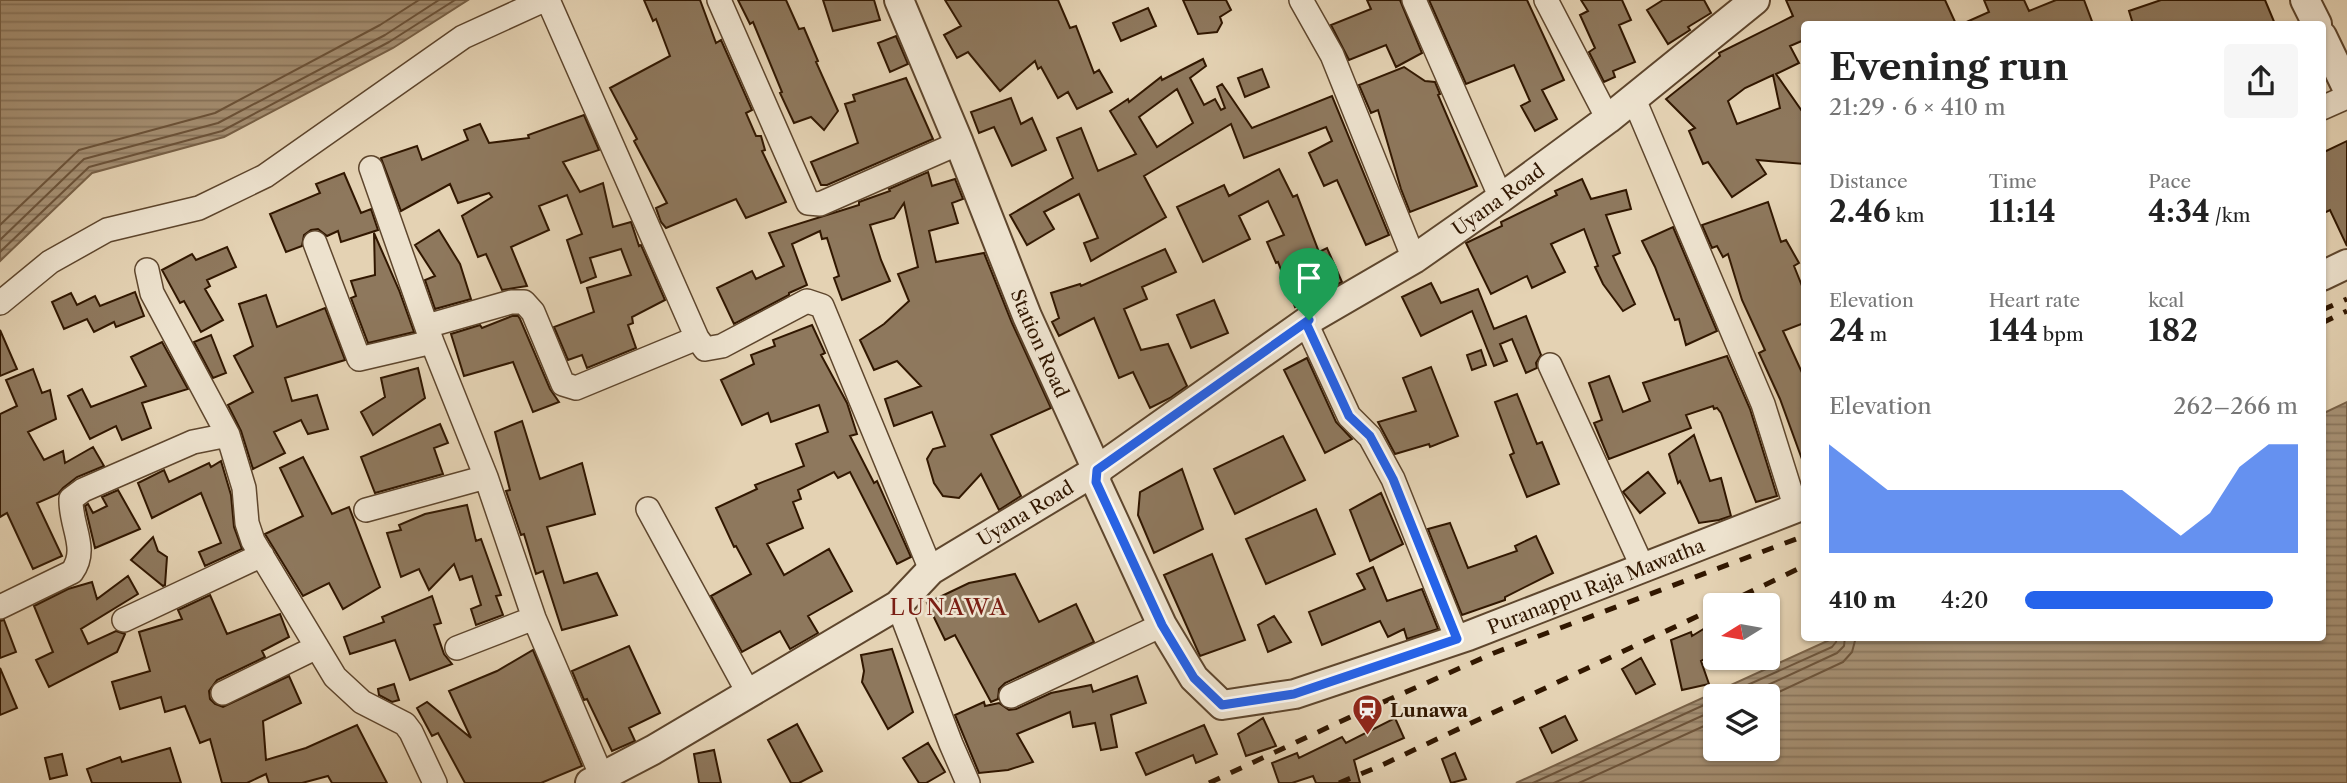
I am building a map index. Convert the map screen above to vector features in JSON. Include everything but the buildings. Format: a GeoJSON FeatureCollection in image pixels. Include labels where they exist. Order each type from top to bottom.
{"type":"FeatureCollection","features":[{"type":"Feature","properties":{"kind":"street"},"geometry":{"type":"LineString","coordinates":[[0,303],[50,262],[107,230],[199,208],[265,176],[463,37],[546,0],[697,338],[705,348],[722,346],[807,301],[822,306],[931,570]]}},
{"type":"Feature","properties":{"kind":"street"},"geometry":{"type":"LineString","coordinates":[[719,0],[808,203],[820,204],[959,143]]}},
{"type":"Feature","properties":{"kind":"street","name":"Station Road"},"geometry":{"type":"LineString","coordinates":[[899,0],[1027,316],[1097,470],[1096,482],[1162,625],[1194,678]]}},
{"type":"Feature","properties":{"kind":"street"},"geometry":{"type":"LineString","coordinates":[[1301,0],[1332,55],[1415,259]]}},
{"type":"Feature","properties":{"kind":"street"},"geometry":{"type":"LineString","coordinates":[[1414,0],[1501,198]]}},
{"type":"Feature","properties":{"kind":"street"},"geometry":{"type":"LineString","coordinates":[[1546,0],[1608,119]]}},
{"type":"Feature","properties":{"kind":"street","name":"Uyana Road"},"geometry":{"type":"LineString","coordinates":[[596,780],[653,750],[898,605],[931,570],[1097,470],[1309,320],[1415,259],[1608,119],[1755,0]]}},
{"type":"Feature","properties":{"kind":"street"},"geometry":{"type":"LineString","coordinates":[[2305,0],[2316,21]]}},
{"type":"Feature","properties":{"kind":"street"},"geometry":{"type":"LineString","coordinates":[[2326,44],[2347,88]]}},
{"type":"Feature","properties":{"kind":"street"},"geometry":{"type":"LineString","coordinates":[[1633,97],[1763,404],[1800,507]]}},
{"type":"Feature","properties":{"kind":"street"},"geometry":{"type":"LineString","coordinates":[[2326,106],[2347,97]]}},
{"type":"Feature","properties":{"kind":"street"},"geometry":{"type":"LineString","coordinates":[[371,168],[430,334],[486,477],[534,618],[596,780]]}},
{"type":"Feature","properties":{"kind":"street"},"geometry":{"type":"LineString","coordinates":[[315,243],[359,359],[512,302],[524,302],[533,312],[564,384],[576,388],[697,338]]}},
{"type":"Feature","properties":{"kind":"street"},"geometry":{"type":"LineString","coordinates":[[2326,274],[2347,264]]}},
{"type":"Feature","properties":{"kind":"street"},"geometry":{"type":"LineString","coordinates":[[147,270],[152,293],[228,435],[244,488],[247,523],[253,541],[335,677],[362,702],[405,724],[435,783]]}},
{"type":"Feature","properties":{"kind":"street"},"geometry":{"type":"LineString","coordinates":[[1309,320],[1306,323],[1349,416],[1370,436],[1393,479],[1457,639]]}},
{"type":"Feature","properties":{"kind":"street"},"geometry":{"type":"LineString","coordinates":[[1550,365],[1643,568]]}},
{"type":"Feature","properties":{"kind":"street"},"geometry":{"type":"LineString","coordinates":[[0,607],[72,572],[79,561],[79,543],[71,511],[71,499],[83,490],[193,442],[228,435]]}},
{"type":"Feature","properties":{"kind":"street"},"geometry":{"type":"LineString","coordinates":[[366,510],[486,477]]}},
{"type":"Feature","properties":{"kind":"street","name":"Puranappu Raja Mawatha"},"geometry":{"type":"LineString","coordinates":[[1194,678],[1222,705],[1294,694],[1457,639],[1800,507]]}},
{"type":"Feature","properties":{"kind":"street"},"geometry":{"type":"LineString","coordinates":[[648,509],[749,694]]}},
{"type":"Feature","properties":{"kind":"street"},"geometry":{"type":"LineString","coordinates":[[124,620],[262,555]]}},
{"type":"Feature","properties":{"kind":"street"},"geometry":{"type":"LineString","coordinates":[[898,605],[968,783]]}},
{"type":"Feature","properties":{"kind":"street"},"geometry":{"type":"LineString","coordinates":[[457,648],[534,618]]}},
{"type":"Feature","properties":{"kind":"street"},"geometry":{"type":"LineString","coordinates":[[1011,696],[1162,625]]}},
{"type":"Feature","properties":{"kind":"street"},"geometry":{"type":"LineString","coordinates":[[223,693],[317,647]]}},
{"type":"Feature","properties":{"kind":"water"},"geometry":{"type":"Polygon","coordinates":[[[0,0],[468,0],[393,48],[224,137],[92,173],[0,261],[0,0]]]}},
{"type":"Feature","properties":{"kind":"water"},"geometry":{"type":"Polygon","coordinates":[[[2347,402],[2347,783],[1516,783],[1703,698],[1703,761],[1780,761],[1780,684],[1733,684],[1764,670],[1780,670],[1780,663],[1827,641],[2326,641],[2326,412],[2347,402]]]}},
{"type":"Feature","properties":{"kind":"railway"},"geometry":{"type":"LineString","coordinates":[[2326,308],[2347,299]]}},
{"type":"Feature","properties":{"kind":"railway"},"geometry":{"type":"LineString","coordinates":[[2326,321],[2347,311]]}},
{"type":"Feature","properties":{"kind":"railway"},"geometry":{"type":"LineString","coordinates":[[1209,783],[1494,653],[1801,537]]}},
{"type":"Feature","properties":{"kind":"railway"},"geometry":{"type":"LineString","coordinates":[[1748,593],[1801,567]]}},
{"type":"Feature","properties":{"kind":"railway"},"geometry":{"type":"LineString","coordinates":[[1339,783],[1703,614]]}},
{"type":"Feature","properties":{"kind":"place","name":"Lunawa"},"geometry":{"type":"Point","coordinates":[1367,737]}},
{"type":"Feature","properties":{"kind":"district","name":"LUNAWA"},"geometry":{"type":"Point","coordinates":[949,607]}},
{"type":"Feature","properties":{"kind":"route"},"geometry":{"type":"LineString","coordinates":[[1309,320],[1306,323],[1349,416],[1370,436],[1393,479],[1457,639],[1294,694],[1222,705],[1194,678],[1162,625],[1096,482],[1097,470],[1309,320]]}}]}
